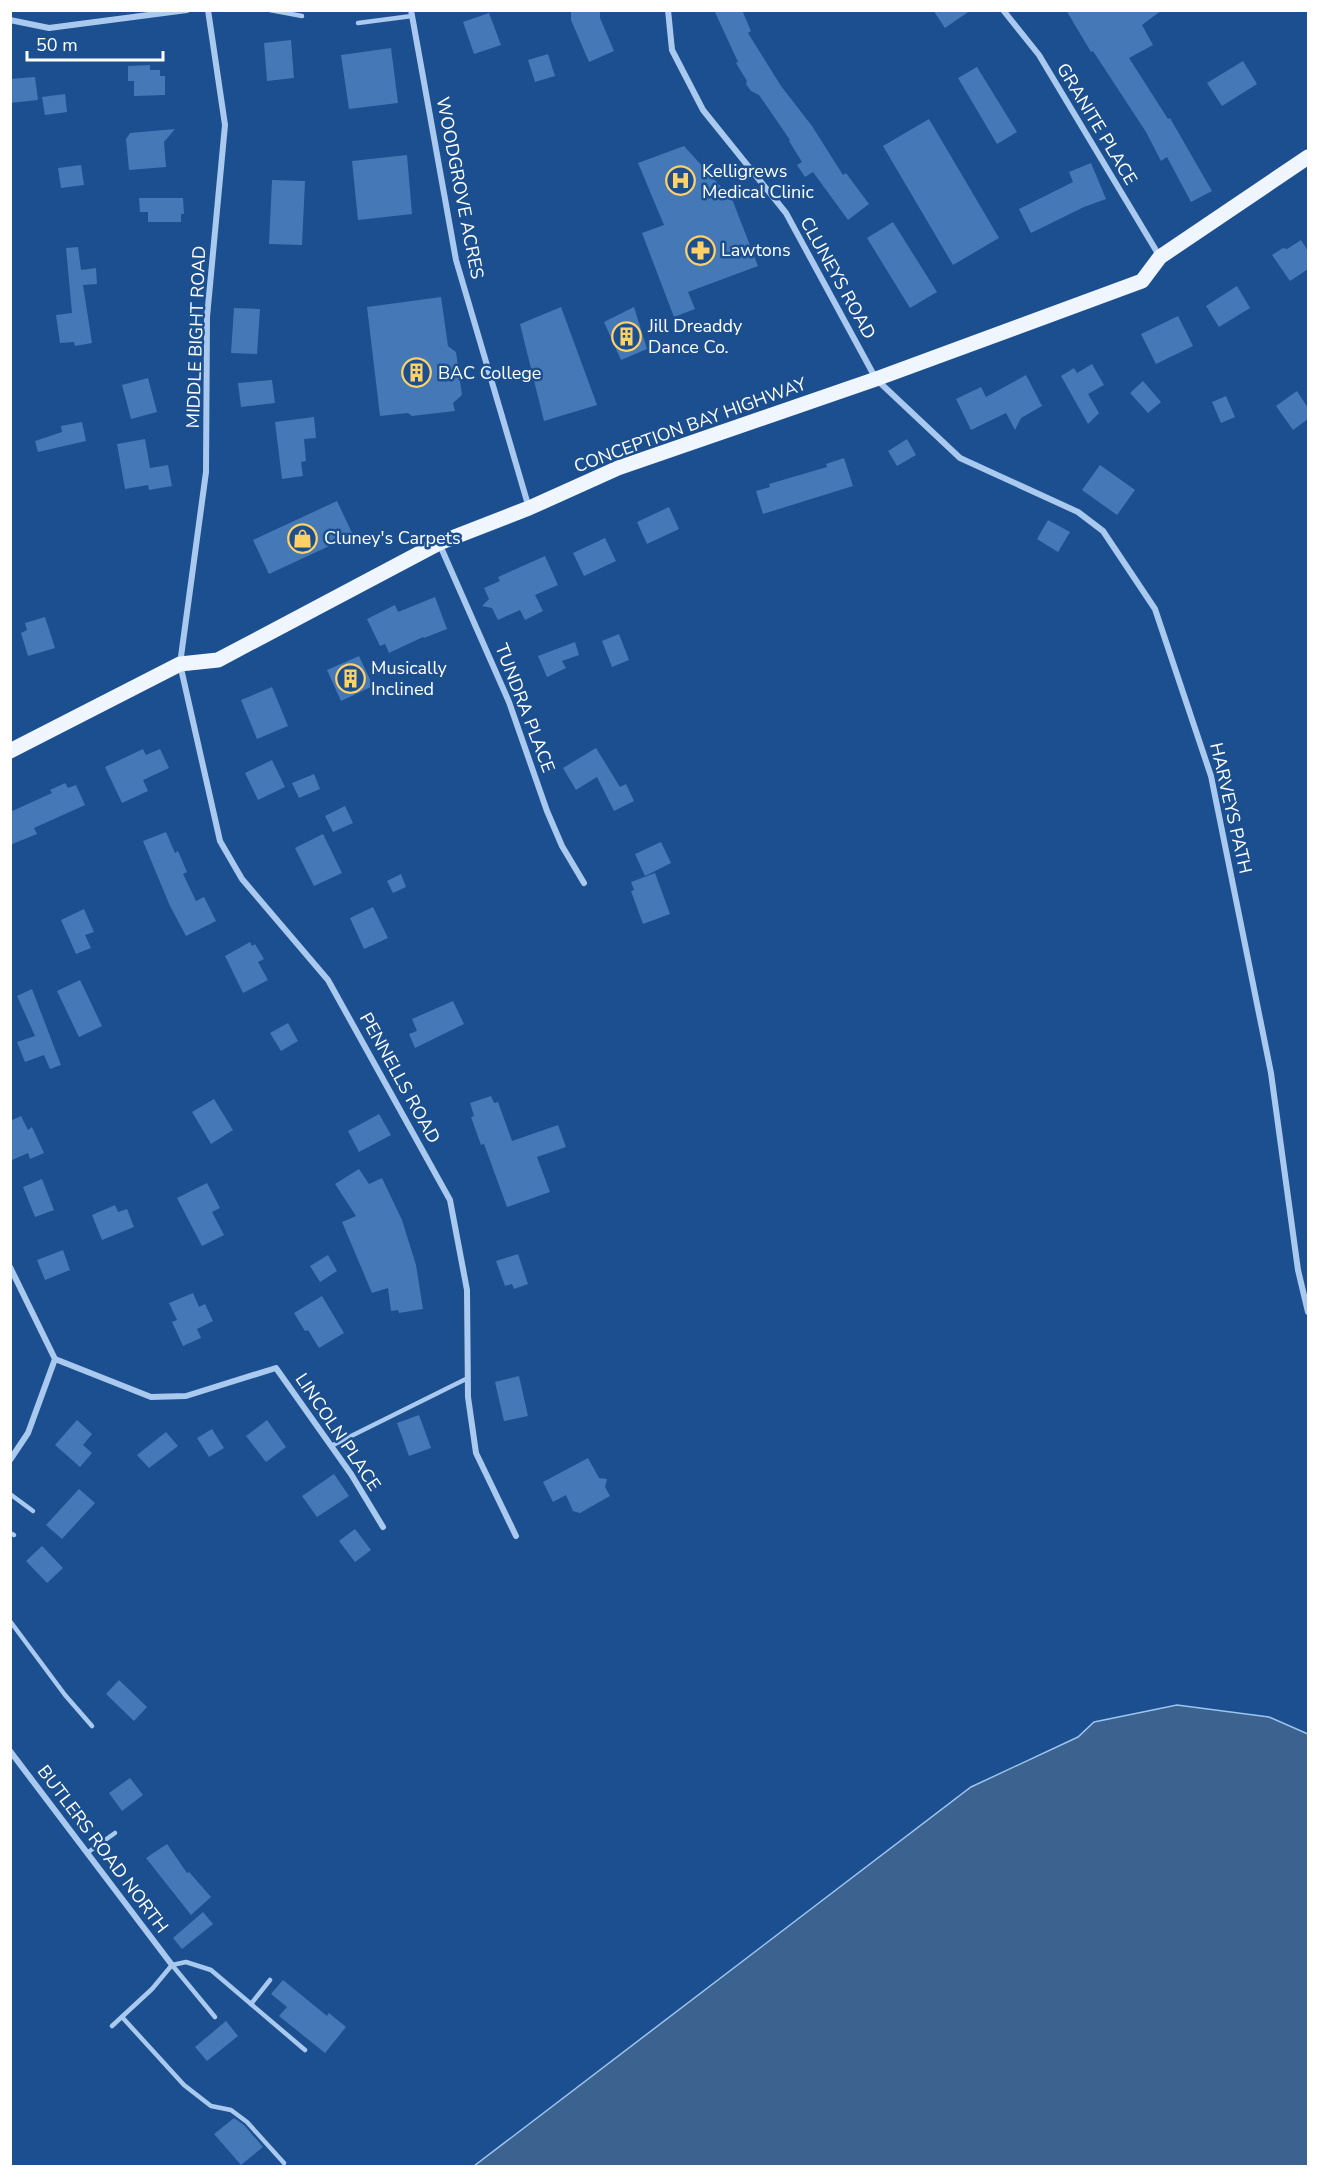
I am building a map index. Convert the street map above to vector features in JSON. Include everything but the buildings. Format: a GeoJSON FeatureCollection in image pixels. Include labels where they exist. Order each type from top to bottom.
{"type":"FeatureCollection","features":[{"type":"Feature","properties":{"kind":"main road","name":"CONCEPTION BAY HIGHWAY"},"geometry":{"type":"LineString","coordinates":[[10,751],[180,664],[218,660],[439,543],[529,508],[618,468],[876,379],[1142,281],[1161,257],[1308,157]]}},
{"type":"Feature","properties":{"kind":"street"},"geometry":{"type":"LineString","coordinates":[[10,20],[49,28],[187,10]]}},
{"type":"Feature","properties":{"kind":"street","name":"MIDDLE BIGHT ROAD"},"geometry":{"type":"LineString","coordinates":[[180,664],[206,472],[207,316],[225,125],[208,10]]}},
{"type":"Feature","properties":{"kind":"street","name":"CLUNEYS ROAD"},"geometry":{"type":"LineString","coordinates":[[668,10],[672,50],[703,110],[786,213],[876,379]]}},
{"type":"Feature","properties":{"kind":"street","name":"GRANITE PLACE"},"geometry":{"type":"LineString","coordinates":[[1003,10],[1039,56],[1161,257]]}},
{"type":"Feature","properties":{"kind":"street","name":"WOODGROVE ACRES"},"geometry":{"type":"LineString","coordinates":[[412,13],[456,260],[529,508]]}},
{"type":"Feature","properties":{"kind":"street","name":"HARVEYS PATH"},"geometry":{"type":"LineString","coordinates":[[876,379],[960,458],[1078,512],[1103,531],[1155,609],[1211,776],[1271,1073],[1298,1270],[1308,1312]]}},
{"type":"Feature","properties":{"kind":"street","name":"TUNDRA PLACE"},"geometry":{"type":"LineString","coordinates":[[439,543],[509,702],[547,811],[562,846],[584,883]]}},
{"type":"Feature","properties":{"kind":"street","name":"PENNELLS ROAD"},"geometry":{"type":"LineString","coordinates":[[180,664],[220,841],[242,879],[328,980],[450,1200],[467,1290],[468,1397],[476,1453],[516,1536]]}},
{"type":"Feature","properties":{"kind":"street"},"geometry":{"type":"LineString","coordinates":[[10,1267],[55,1359],[28,1433],[10,1460]]}},
{"type":"Feature","properties":{"kind":"street","name":"LINCOLN PLACE"},"geometry":{"type":"LineString","coordinates":[[55,1359],[151,1397],[186,1396],[276,1368],[351,1474],[383,1527]]}},
{"type":"Feature","properties":{"kind":"street","name":"BUTLERS ROAD NORTH"},"geometry":{"type":"LineString","coordinates":[[10,1751],[172,1965]]}},
{"type":"Feature","properties":{"kind":"lane"},"geometry":{"type":"LineString","coordinates":[[270,10],[302,16]]}},
{"type":"Feature","properties":{"kind":"lane"},"geometry":{"type":"LineString","coordinates":[[358,23],[412,13]]}},
{"type":"Feature","properties":{"kind":"lane"},"geometry":{"type":"LineString","coordinates":[[331,1446],[468,1378]]}},
{"type":"Feature","properties":{"kind":"lane"},"geometry":{"type":"LineString","coordinates":[[10,1494],[33,1511]]}},
{"type":"Feature","properties":{"kind":"lane"},"geometry":{"type":"LineString","coordinates":[[10,1621],[65,1695],[92,1726]]}},
{"type":"Feature","properties":{"kind":"lane"},"geometry":{"type":"LineString","coordinates":[[87,1853],[115,1833]]}},
{"type":"Feature","properties":{"kind":"lane"},"geometry":{"type":"LineString","coordinates":[[112,2026],[152,1989],[172,1965],[186,1962],[211,1970],[305,2049]]}},
{"type":"Feature","properties":{"kind":"lane"},"geometry":{"type":"LineString","coordinates":[[172,1965],[215,2017]]}},
{"type":"Feature","properties":{"kind":"lane"},"geometry":{"type":"LineString","coordinates":[[251,2004],[270,1980]]}},
{"type":"Feature","properties":{"kind":"lane"},"geometry":{"type":"LineString","coordinates":[[122,2017],[184,2085],[211,2106],[231,2110],[247,2122],[284,2163]]}},
{"type":"Feature","properties":{"kind":"water"},"geometry":{"type":"Polygon","coordinates":[[[1177,1705],[1269,1717],[1308,1734],[1308,2166],[474,2166],[971,1787],[1078,1737],[1094,1722],[1177,1705]]]}},
{"type":"Feature","properties":{"kind":"place","name":"Kelligrews Medical Clinic"},"geometry":{"type":"Point","coordinates":[681,181]}},
{"type":"Feature","properties":{"kind":"place","name":"Lawtons"},"geometry":{"type":"Point","coordinates":[700,250]}},
{"type":"Feature","properties":{"kind":"place","name":"Jill Dreaddy Dance Co."},"geometry":{"type":"Point","coordinates":[627,336]}},
{"type":"Feature","properties":{"kind":"place","name":"BAC College"},"geometry":{"type":"Point","coordinates":[417,373]}},
{"type":"Feature","properties":{"kind":"place","name":"Cluney's Carpets"},"geometry":{"type":"Point","coordinates":[303,538]}},
{"type":"Feature","properties":{"kind":"place","name":"Musically Inclined"},"geometry":{"type":"Point","coordinates":[350,678]}}]}
